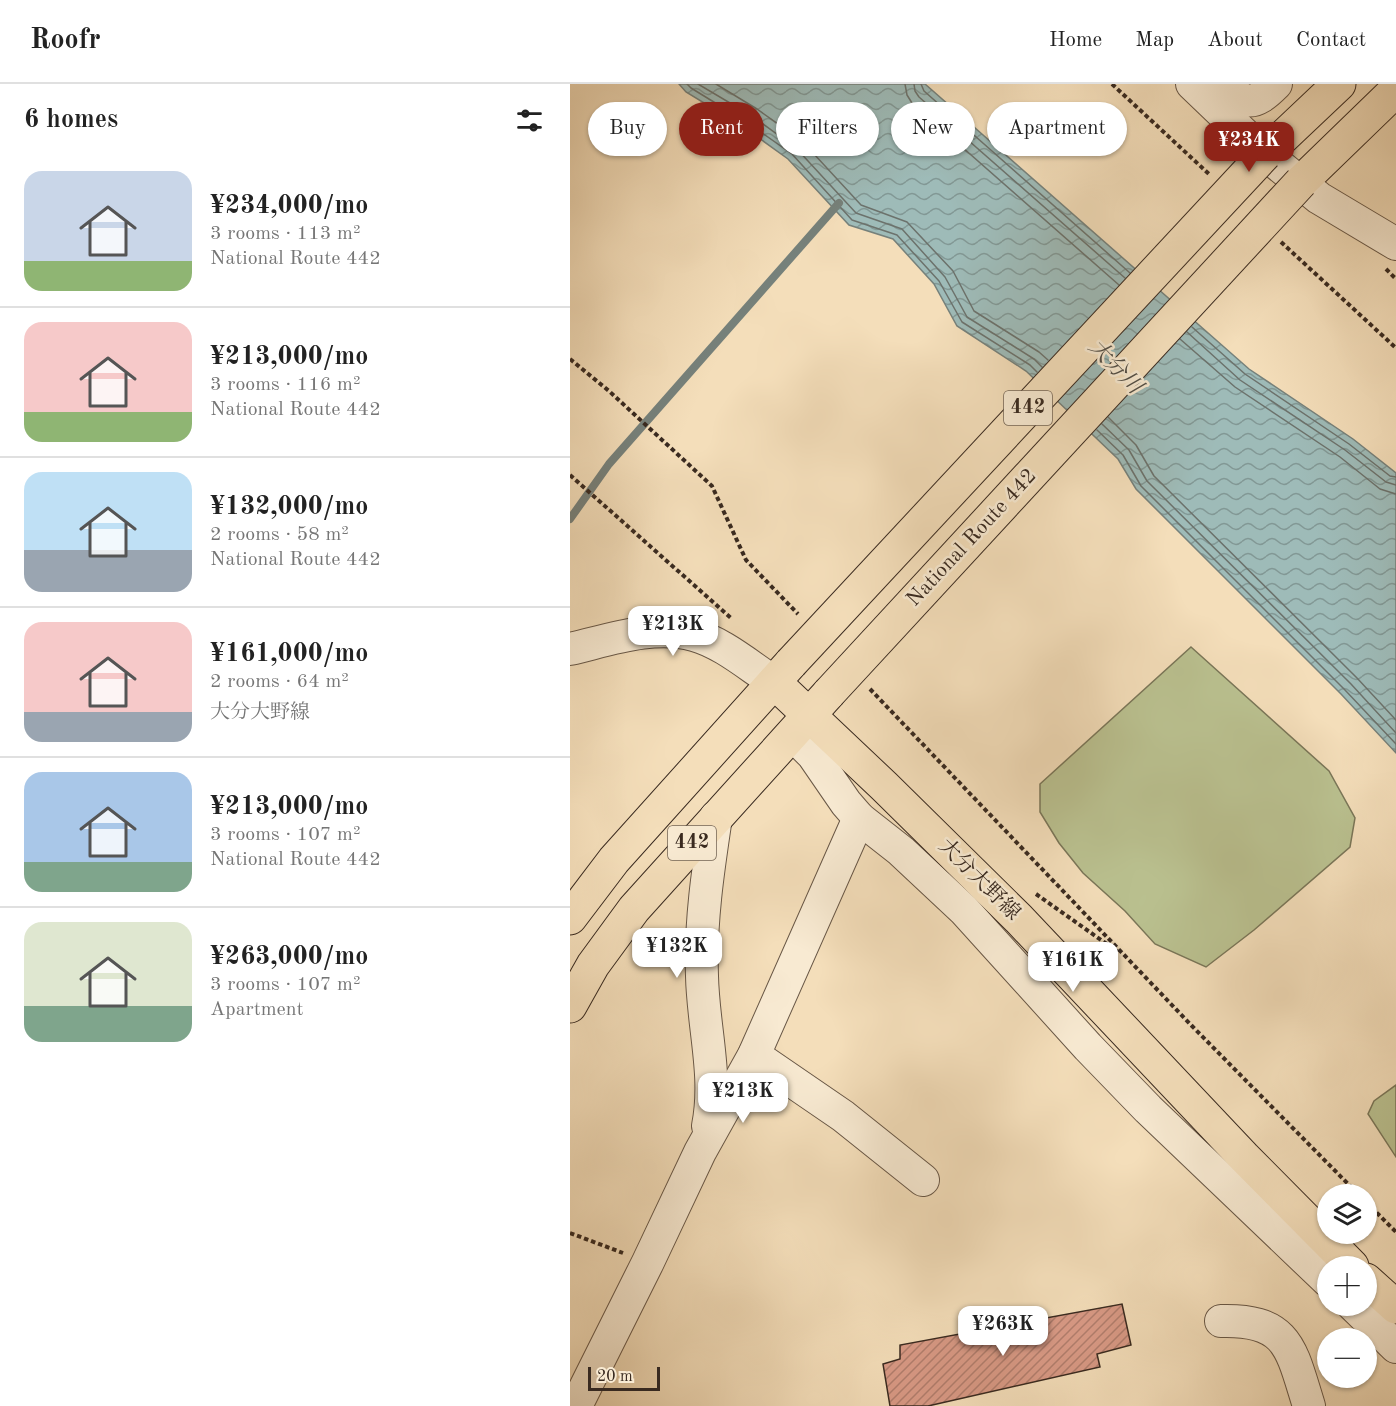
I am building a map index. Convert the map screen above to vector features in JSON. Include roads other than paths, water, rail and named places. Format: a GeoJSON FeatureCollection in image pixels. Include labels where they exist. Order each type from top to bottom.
{"type":"FeatureCollection","features":[{"type":"Feature","properties":{"kind":"main road","name":"442"},"geometry":{"type":"LineString","coordinates":[[570,918],[614,860],[782,673],[1265,154],[1339,84]]}},
{"type":"Feature","properties":{"kind":"main road","name":"National Route 442"},"geometry":{"type":"LineString","coordinates":[[570,1006],[593,964],[647,893],[1301,182],[1396,90]]}},
{"type":"Feature","properties":{"kind":"main road","name":"大分大野線"},"geometry":{"type":"LineString","coordinates":[[782,673],[810,714],[1019,919],[1342,1256]]}},
{"type":"Feature","properties":{"kind":"main road"},"geometry":{"type":"LineString","coordinates":[[1377,1290],[1396,1307]]}},
{"type":"Feature","properties":{"kind":"street"},"geometry":{"type":"LineString","coordinates":[[1192,84],[1265,154],[1319,198],[1396,244]]}},
{"type":"Feature","properties":{"kind":"street"},"geometry":{"type":"LineString","coordinates":[[1222,84],[1240,100],[1246,101],[1265,95],[1276,84]]}},
{"type":"Feature","properties":{"kind":"street"},"geometry":{"type":"LineString","coordinates":[[570,649],[647,632],[684,633],[782,673]]}},
{"type":"Feature","properties":{"kind":"street"},"geometry":{"type":"LineString","coordinates":[[810,714],[813,755],[859,819],[901,851],[964,910],[1088,1047],[1148,1109],[1317,1270]]}},
{"type":"Feature","properties":{"kind":"street"},"geometry":{"type":"LineString","coordinates":[[700,1152],[710,1118],[713,1090],[702,978],[702,947],[703,911],[716,817]]}},
{"type":"Feature","properties":{"kind":"street"},"geometry":{"type":"LineString","coordinates":[[576,1406],[700,1152],[754,1055],[859,819]]}},
{"type":"Feature","properties":{"kind":"street"},"geometry":{"type":"LineString","coordinates":[[754,1055],[843,1116],[923,1180]]}},
{"type":"Feature","properties":{"kind":"street"},"geometry":{"type":"LineString","coordinates":[[1364,1316],[1396,1347]]}},
{"type":"Feature","properties":{"kind":"street"},"geometry":{"type":"LineString","coordinates":[[1221,1321],[1245,1320],[1264,1326],[1282,1336],[1296,1364],[1308,1406]]}},
{"type":"Feature","properties":{"kind":"water","name":"大分川"},"geometry":{"type":"Polygon","coordinates":[[[679,84],[925,84],[945,102],[891,102],[891,156],[975,156],[975,128],[987,139],[987,156],[1007,156],[1249,369],[1353,439],[1396,473],[1396,753],[1341,694],[1136,489],[1118,459],[1026,371],[957,326],[934,284],[893,239],[849,225],[784,156],[879,156],[879,102],[776,102],[776,150],[764,142],[764,102],[702,102],[686,92],[679,84]]]}},
{"type":"Feature","properties":{"kind":"waterway"},"geometry":{"type":"LineString","coordinates":[[570,519],[609,464],[839,203]]}}]}
